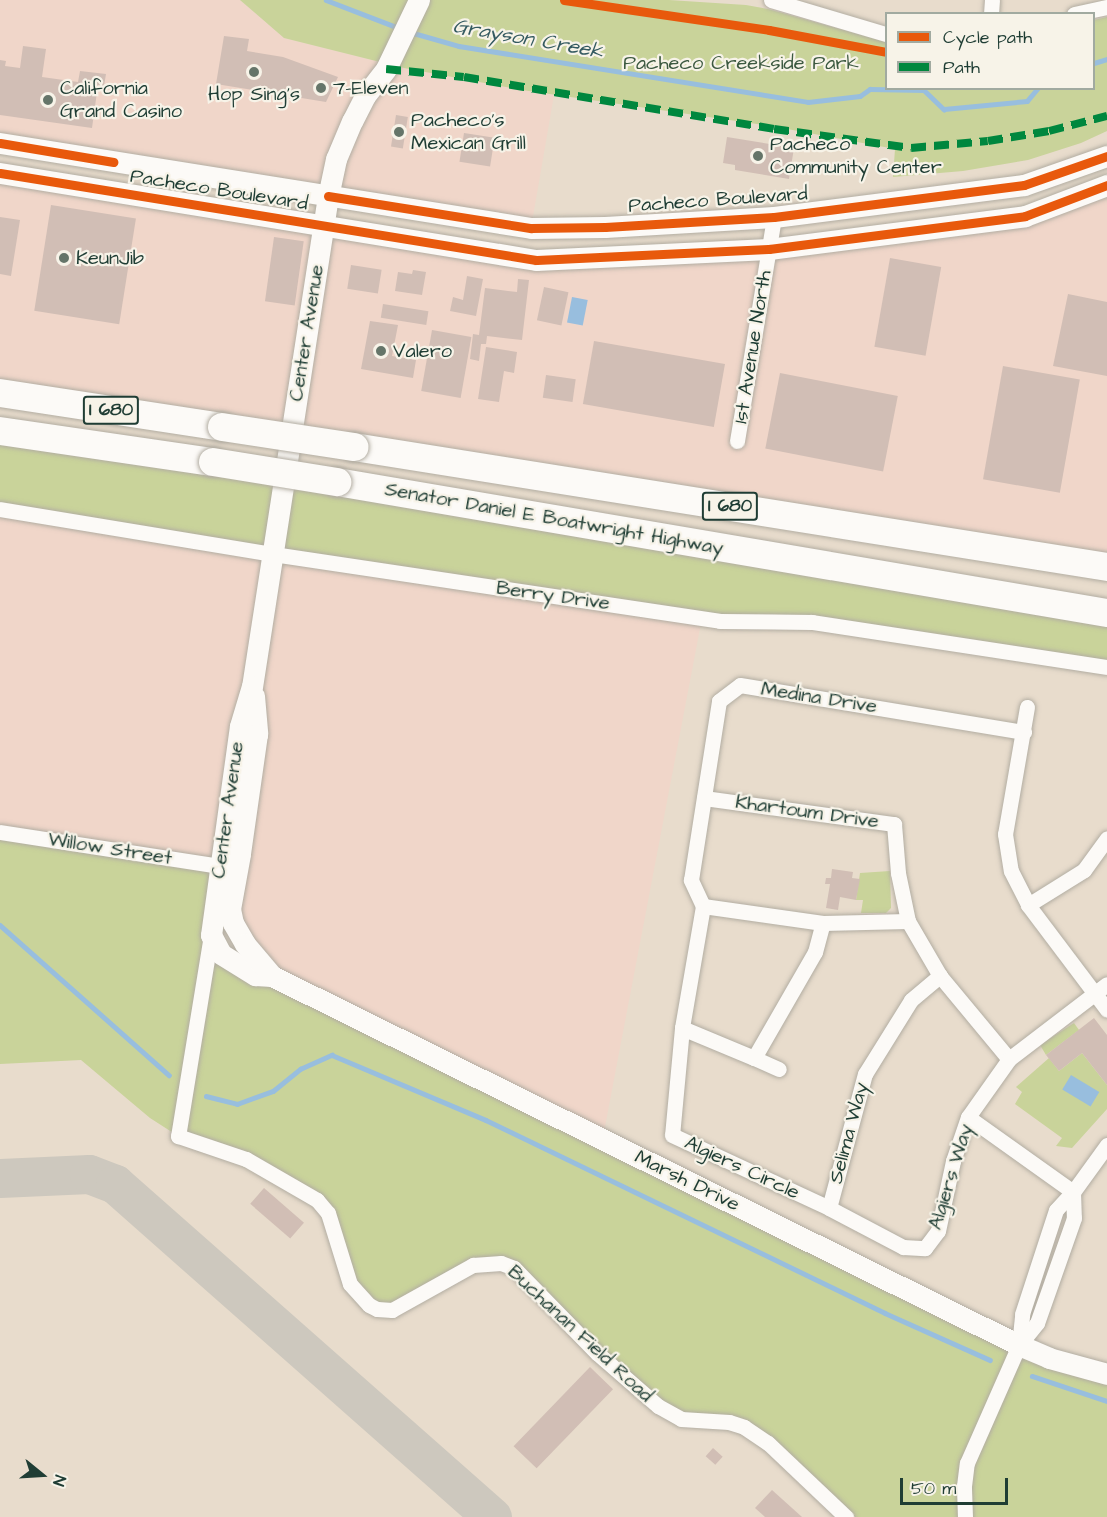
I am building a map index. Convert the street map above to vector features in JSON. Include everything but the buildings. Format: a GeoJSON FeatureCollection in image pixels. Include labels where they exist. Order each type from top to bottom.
{"type":"FeatureCollection","features":[{"type":"Feature","properties":{"kind":"highway","name":"Senator Daniel E Boatwright Highway"},"geometry":{"type":"LineString","coordinates":[[0,393],[1107,567]]}},
{"type":"Feature","properties":{"kind":"highway","name":"Senator Daniel E Boatwright Highway"},"geometry":{"type":"LineString","coordinates":[[0,431],[337,482],[1107,613]]}},
{"type":"Feature","properties":{"kind":"street","name":"Center Avenue"},"geometry":{"type":"LineString","coordinates":[[211,935],[240,726],[252,686],[323,225],[336,159],[365,96],[388,65],[419,0]]}},
{"type":"Feature","properties":{"kind":"street"},"geometry":{"type":"LineString","coordinates":[[771,0],[885,34]]}},
{"type":"Feature","properties":{"kind":"street"},"geometry":{"type":"LineString","coordinates":[[1083,12],[1107,7]]}},
{"type":"Feature","properties":{"kind":"street","name":"Pacheco Boulevard"},"geometry":{"type":"LineString","coordinates":[[0,143],[531,228],[605,227],[774,217],[1024,185],[1107,156]]}},
{"type":"Feature","properties":{"kind":"street","name":"Pacheco Boulevard"},"geometry":{"type":"LineString","coordinates":[[0,173],[536,260],[769,249],[1025,216],[1107,186]]}},
{"type":"Feature","properties":{"kind":"street","name":"1st Avenue North"},"geometry":{"type":"LineString","coordinates":[[737,441],[774,217]]}},
{"type":"Feature","properties":{"kind":"street","name":"Berry Drive"},"geometry":{"type":"LineString","coordinates":[[0,509],[273,555],[720,621],[812,622],[1107,667]]}},
{"type":"Feature","properties":{"kind":"street","name":"Center Avenue"},"geometry":{"type":"LineString","coordinates":[[233,923],[230,909],[257,734],[252,686]]}},
{"type":"Feature","properties":{"kind":"street","name":"Medina Drive"},"geometry":{"type":"LineString","coordinates":[[703,906],[691,880],[719,701],[740,686],[1024,732]]}},
{"type":"Feature","properties":{"kind":"street"},"geometry":{"type":"LineString","coordinates":[[1027,707],[1005,834],[1011,871],[1028,905],[1100,988],[1107,1010]]}},
{"type":"Feature","properties":{"kind":"street","name":"Khartoum Drive"},"geometry":{"type":"LineString","coordinates":[[704,798],[894,824],[898,873],[908,921],[940,976],[1009,1059]]}},
{"type":"Feature","properties":{"kind":"street","name":"Willow Street"},"geometry":{"type":"LineString","coordinates":[[0,832],[219,866]]}},
{"type":"Feature","properties":{"kind":"street"},"geometry":{"type":"LineString","coordinates":[[1028,905],[1084,870],[1107,838]]}},
{"type":"Feature","properties":{"kind":"street"},"geometry":{"type":"LineString","coordinates":[[703,906],[823,923],[908,921]]}},
{"type":"Feature","properties":{"kind":"street","name":"Algiers Circle"},"geometry":{"type":"LineString","coordinates":[[703,906],[682,1028],[672,1135],[829,1208],[903,1247],[925,1248]]}},
{"type":"Feature","properties":{"kind":"street","name":"Marsh Drive"},"geometry":{"type":"LineString","coordinates":[[233,923],[245,944],[272,976]]}},
{"type":"Feature","properties":{"kind":"street"},"geometry":{"type":"LineString","coordinates":[[754,1058],[815,952],[823,923]]}},
{"type":"Feature","properties":{"kind":"street","name":"Marsh Drive"},"geometry":{"type":"LineString","coordinates":[[211,935],[220,954],[255,975],[272,976],[1019,1344],[1049,1358],[1107,1374]]}},
{"type":"Feature","properties":{"kind":"street","name":"Buchanan Field Road"},"geometry":{"type":"LineString","coordinates":[[211,935],[178,1136],[246,1159],[317,1200],[328,1213],[350,1284],[369,1305],[377,1309],[392,1310],[473,1266],[501,1263],[514,1268],[597,1353],[658,1406],[681,1419],[729,1422],[744,1428],[768,1443],[846,1517]]}},
{"type":"Feature","properties":{"kind":"street","name":"Selima Way"},"geometry":{"type":"LineString","coordinates":[[829,1208],[865,1074],[911,1000],[940,976]]}},
{"type":"Feature","properties":{"kind":"street","name":"Algiers Way"},"geometry":{"type":"LineString","coordinates":[[925,1248],[938,1231],[953,1161],[968,1117],[1009,1059],[1100,988]]}},
{"type":"Feature","properties":{"kind":"street"},"geometry":{"type":"LineString","coordinates":[[682,1028],[779,1069]]}},
{"type":"Feature","properties":{"kind":"street"},"geometry":{"type":"LineString","coordinates":[[968,1117],[1073,1192]]}},
{"type":"Feature","properties":{"kind":"street"},"geometry":{"type":"LineString","coordinates":[[965,1517],[964,1486],[967,1463],[1019,1344],[1037,1323],[1074,1218],[1073,1192],[1107,1145]]}},
{"type":"Feature","properties":{"kind":"shaded area"},"geometry":{"type":"Polygon","coordinates":[[[0,0],[240,0],[284,38],[404,68],[554,95],[531,228],[0,143],[0,0]]]}},
{"type":"Feature","properties":{"kind":"shaded area"},"geometry":{"type":"Polygon","coordinates":[[[0,173],[536,260],[1025,216],[1107,185],[1107,567],[0,393],[0,173]]]}},
{"type":"Feature","properties":{"kind":"shaded area"},"geometry":{"type":"Polygon","coordinates":[[[0,508],[702,618],[603,1137],[258,958],[220,866],[0,832],[0,508]]]}},
{"type":"Feature","properties":{"kind":"green space","name":"Pacheco Creekside Park"},"geometry":{"type":"Polygon","coordinates":[[[240,0],[669,0],[746,5],[768,9],[885,42],[885,90],[1095,90],[1095,20],[1107,17],[1107,131],[1081,143],[1028,160],[963,171],[893,177],[895,149],[771,126],[522,90],[404,68],[284,38],[240,0]]]}},
{"type":"Feature","properties":{"kind":"green space"},"geometry":{"type":"Polygon","coordinates":[[[0,431],[1107,613],[1107,667],[812,622],[720,621],[0,509],[0,431]]]}},
{"type":"Feature","properties":{"kind":"green space"},"geometry":{"type":"Polygon","coordinates":[[[0,832],[220,866],[216,940],[220,954],[255,975],[272,976],[1019,1345],[1049,1358],[1107,1374],[1107,1517],[846,1517],[768,1443],[744,1428],[729,1422],[681,1419],[658,1406],[597,1353],[514,1268],[501,1263],[487,1262],[459,1271],[392,1310],[377,1309],[369,1305],[350,1284],[328,1213],[307,1192],[246,1159],[178,1136],[150,1118],[81,1060],[0,1064],[0,832]]]}},
{"type":"Feature","properties":{"kind":"green space"},"geometry":{"type":"Polygon","coordinates":[[[890,871],[891,908],[886,913],[861,913],[863,900],[856,900],[860,873],[890,871]]]}},
{"type":"Feature","properties":{"kind":"green space"},"geometry":{"type":"Polygon","coordinates":[[[1074,1023],[1079,1030],[1046,1055],[1040,1045],[1074,1023]]]}},
{"type":"Feature","properties":{"kind":"green space"},"geometry":{"type":"Polygon","coordinates":[[[1082,1053],[1107,1085],[1107,1109],[1072,1148],[1056,1146],[1062,1138],[1015,1104],[1022,1092],[1016,1087],[1049,1058],[1059,1071],[1082,1053]]]}},
{"type":"Feature","properties":{"kind":"water"},"geometry":{"type":"Polygon","coordinates":[[[572,297],[588,300],[583,326],[567,323],[572,297]]]}},
{"type":"Feature","properties":{"kind":"water"},"geometry":{"type":"Polygon","coordinates":[[[1071,1075],[1099,1092],[1091,1107],[1062,1090],[1071,1075]]]}},
{"type":"Feature","properties":{"kind":"waterway","name":"Grayson Creek"},"geometry":{"type":"LineString","coordinates":[[326,0],[399,28]]}},
{"type":"Feature","properties":{"kind":"waterway","name":"Grayson Creek"},"geometry":{"type":"LineString","coordinates":[[410,32],[459,46],[808,102],[860,96],[870,89],[885,89]]}},
{"type":"Feature","properties":{"kind":"waterway","name":"Grayson Creek"},"geometry":{"type":"LineString","coordinates":[[1095,63],[1107,59]]}},
{"type":"Feature","properties":{"kind":"waterway","name":"Grayson Creek"},"geometry":{"type":"LineString","coordinates":[[924,90],[944,109],[1027,101],[1036,90]]}},
{"type":"Feature","properties":{"kind":"waterway"},"geometry":{"type":"LineString","coordinates":[[0,925],[169,1075]]}},
{"type":"Feature","properties":{"kind":"waterway"},"geometry":{"type":"LineString","coordinates":[[206,1096],[237,1104],[273,1091],[300,1069],[332,1055],[486,1120],[885,1313],[990,1360]]}},
{"type":"Feature","properties":{"kind":"waterway"},"geometry":{"type":"LineString","coordinates":[[1032,1376],[1107,1401]]}},
{"type":"Feature","properties":{"kind":"taxiway"},"geometry":{"type":"LineString","coordinates":[[0,1178],[89,1174],[115,1184],[492,1517]]}},
{"type":"Feature","properties":{"kind":"marked path"},"geometry":{"type":"LineString","coordinates":[[386,69],[464,77],[774,129],[911,148],[988,141],[1049,131],[1107,116]]}},
{"type":"Feature","properties":{"kind":"cycle path"},"geometry":{"type":"LineString","coordinates":[[564,0],[769,30],[885,52]]}},
{"type":"Feature","properties":{"kind":"cycle path"},"geometry":{"type":"LineString","coordinates":[[0,143],[113,162]]}},
{"type":"Feature","properties":{"kind":"cycle path"},"geometry":{"type":"LineString","coordinates":[[328,196],[531,228],[605,227],[774,217],[1024,185],[1107,156]]}},
{"type":"Feature","properties":{"kind":"cycle path"},"geometry":{"type":"LineString","coordinates":[[0,173],[536,260],[769,249],[1025,216],[1107,185]]}},
{"type":"Feature","properties":{"kind":"place","name":"Hop Sing's"},"geometry":{"type":"Point","coordinates":[254,72]}},
{"type":"Feature","properties":{"kind":"place","name":"7-Eleven"},"geometry":{"type":"Point","coordinates":[321,88]}},
{"type":"Feature","properties":{"kind":"place","name":"California Grand Casino"},"geometry":{"type":"Point","coordinates":[48,100]}},
{"type":"Feature","properties":{"kind":"place","name":"Pacheco's Mexican Grill"},"geometry":{"type":"Point","coordinates":[399,132]}},
{"type":"Feature","properties":{"kind":"place","name":"Pacheco Community Center"},"geometry":{"type":"Point","coordinates":[758,156]}},
{"type":"Feature","properties":{"kind":"place","name":"KeunJib"},"geometry":{"type":"Point","coordinates":[64,258]}},
{"type":"Feature","properties":{"kind":"place","name":"Valero"},"geometry":{"type":"Point","coordinates":[381,351]}}]}
